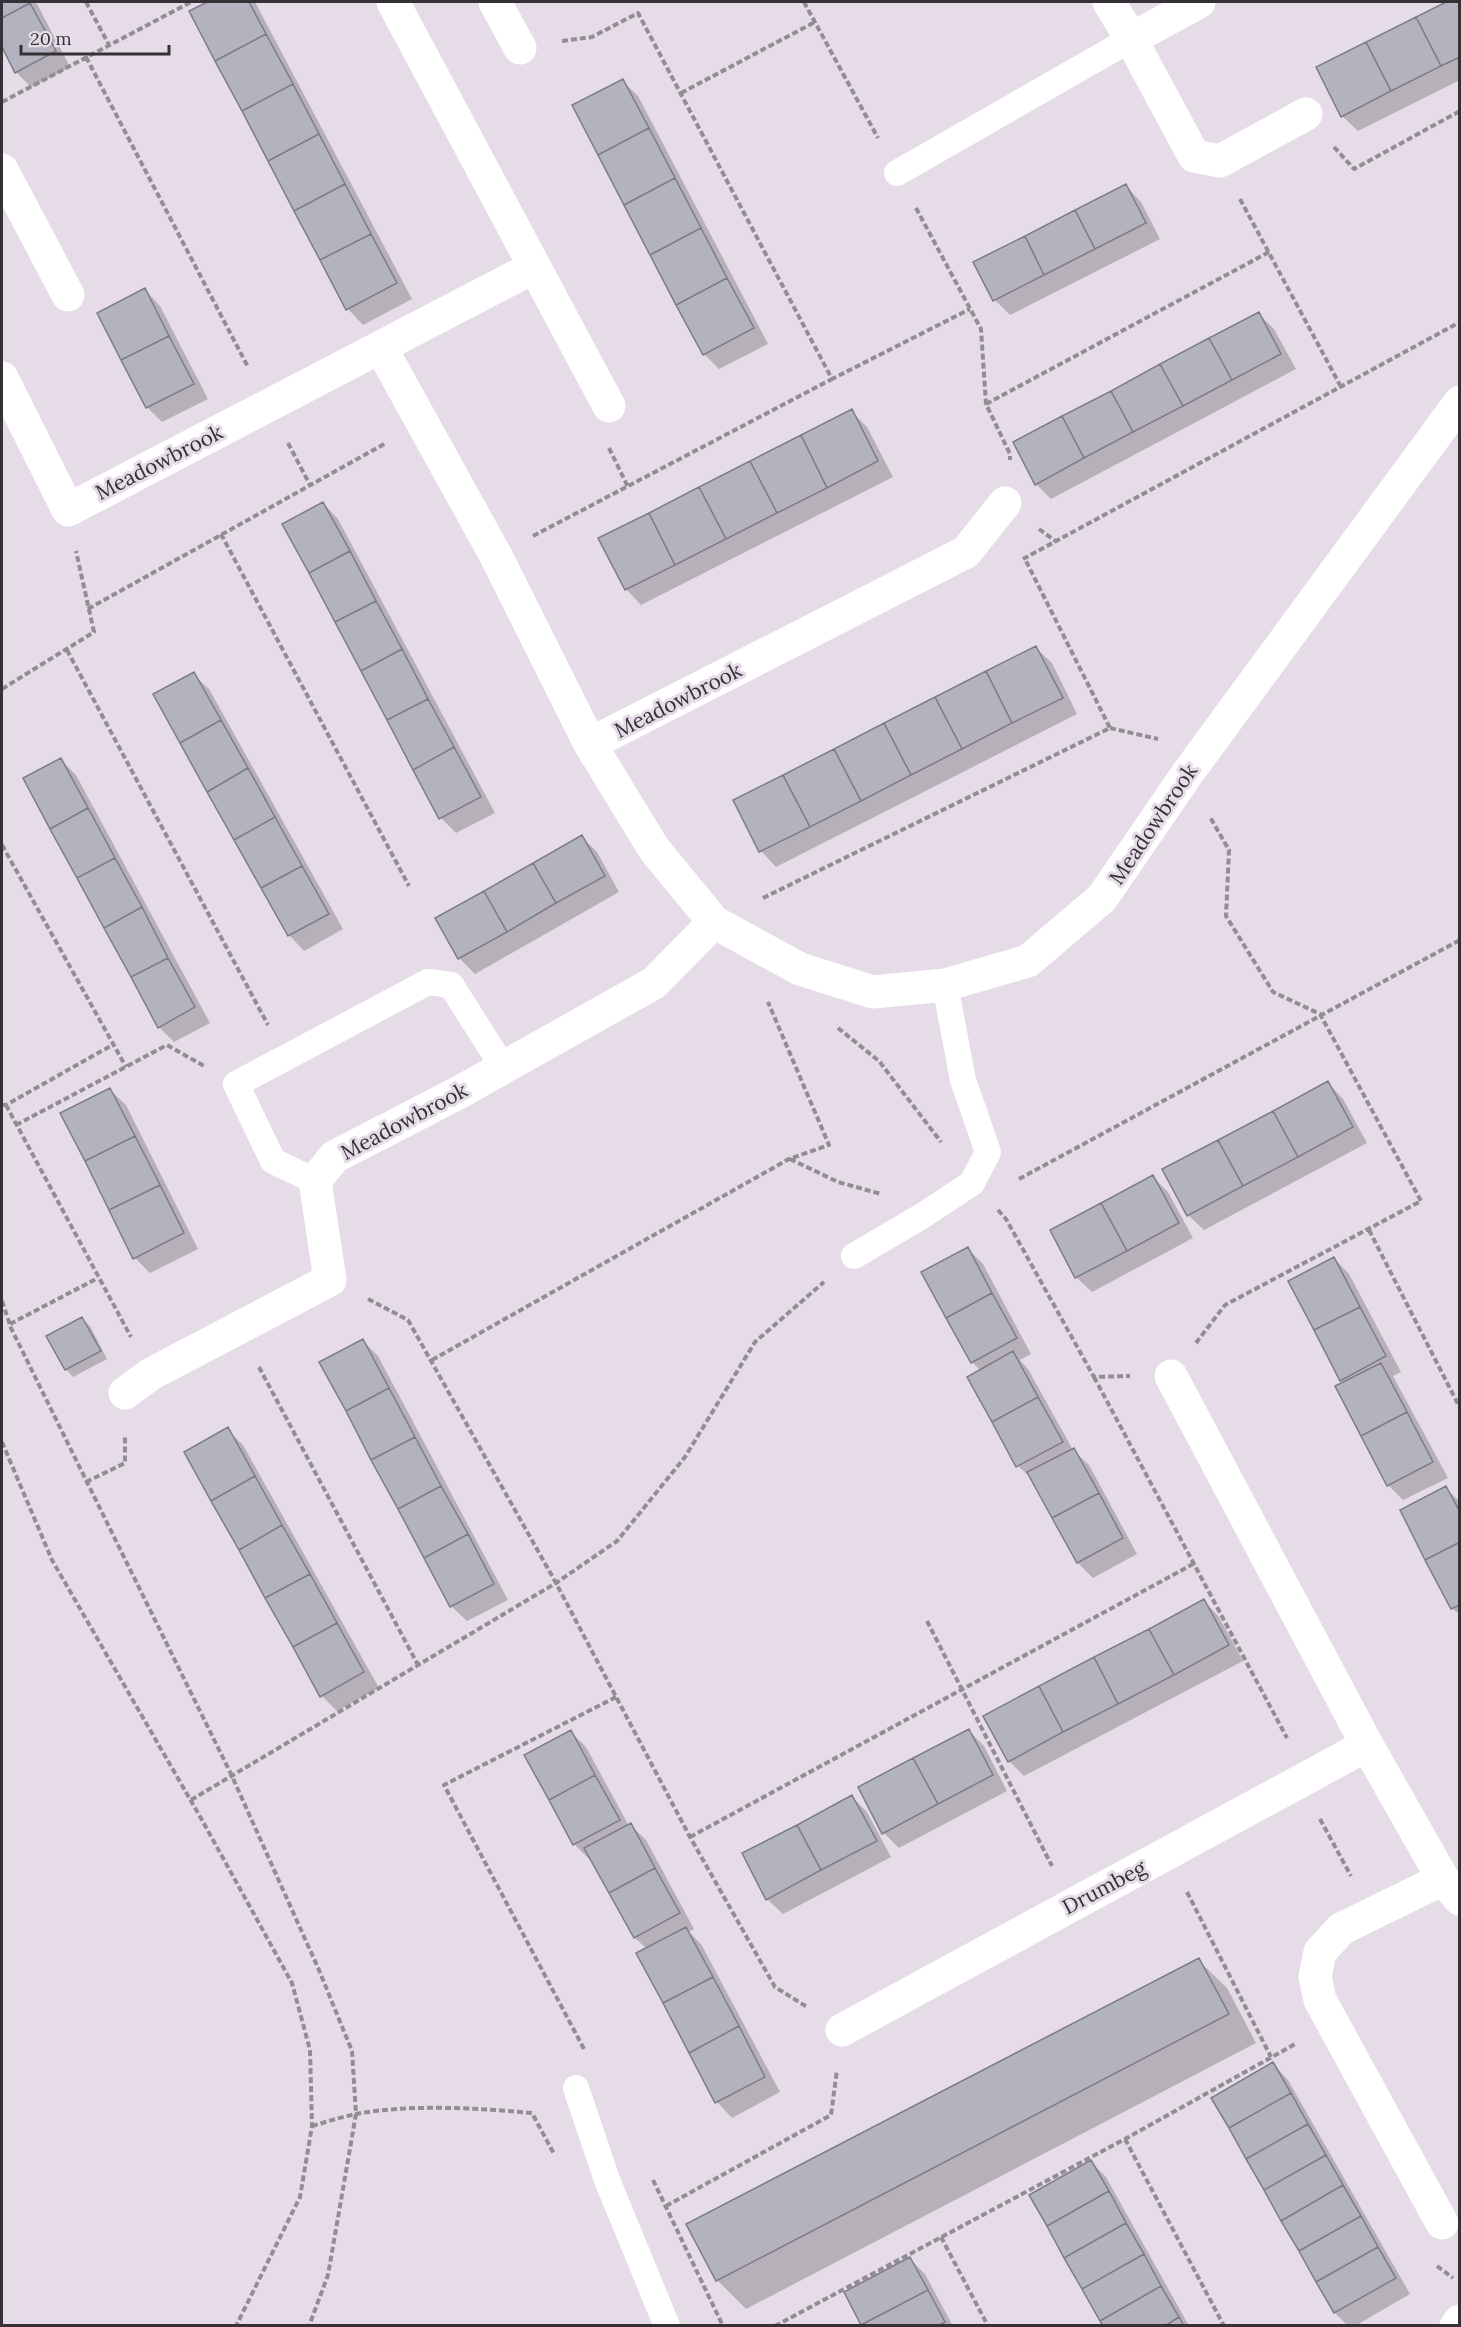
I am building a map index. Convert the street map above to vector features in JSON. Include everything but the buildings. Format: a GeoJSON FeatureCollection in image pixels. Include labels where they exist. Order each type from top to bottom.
{"type":"FeatureCollection","features":[{"type":"Feature","properties":{"kind":"street"},"geometry":{"type":"LineString","coordinates":[[393,2],[609,406]]}},
{"type":"Feature","properties":{"kind":"street"},"geometry":{"type":"LineString","coordinates":[[495,2],[520,48]]}},
{"type":"Feature","properties":{"kind":"street"},"geometry":{"type":"LineString","coordinates":[[1109,2],[1194,156],[1220,161],[1306,114]]}},
{"type":"Feature","properties":{"kind":"street"},"geometry":{"type":"LineString","coordinates":[[1131,39],[1199,2]]}},
{"type":"Feature","properties":{"kind":"street"},"geometry":{"type":"LineString","coordinates":[[2,173],[68,295]]}},
{"type":"Feature","properties":{"kind":"street","name":"Meadowbrook"},"geometry":{"type":"LineString","coordinates":[[68,510],[534,267]]}},
{"type":"Feature","properties":{"kind":"street","name":"Meadowbrook"},"geometry":{"type":"LineString","coordinates":[[381,348],[496,556],[590,744],[654,849],[714,922],[800,969],[873,992],[945,985],[1028,961],[1102,898],[1187,774],[1460,402]]}},
{"type":"Feature","properties":{"kind":"street"},"geometry":{"type":"LineString","coordinates":[[2,378],[68,510]]}},
{"type":"Feature","properties":{"kind":"street","name":"Meadowbrook"},"geometry":{"type":"LineString","coordinates":[[590,744],[966,552],[1005,503]]}},
{"type":"Feature","properties":{"kind":"street","name":"Meadowbrook"},"geometry":{"type":"LineString","coordinates":[[315,1181],[334,1157],[654,983],[714,922]]}},
{"type":"Feature","properties":{"kind":"street"},"geometry":{"type":"LineString","coordinates":[[124,1393],[151,1374],[330,1280],[315,1181]]}},
{"type":"Feature","properties":{"kind":"street"},"geometry":{"type":"LineString","coordinates":[[1171,1376],[1366,1745],[1451,1889],[1372,1914],[1341,1929],[1320,1952],[1315,1977],[1320,2000],[1442,2223]]}},
{"type":"Feature","properties":{"kind":"street","name":"Drumbeg"},"geometry":{"type":"LineString","coordinates":[[842,2030],[1366,1745]]}},
{"type":"Feature","properties":{"kind":"street"},"geometry":{"type":"LineString","coordinates":[[1456,2325],[1460,2321]]}},
{"type":"Feature","properties":{"kind":"lane"},"geometry":{"type":"LineString","coordinates":[[897,173],[1131,39]]}},
{"type":"Feature","properties":{"kind":"lane"},"geometry":{"type":"LineString","coordinates":[[315,1181],[273,1161],[236,1084],[428,982],[451,985],[503,1067]]}},
{"type":"Feature","properties":{"kind":"lane"},"geometry":{"type":"LineString","coordinates":[[854,1256],[972,1183],[988,1152],[963,1080],[945,985]]}},
{"type":"Feature","properties":{"kind":"lane"},"geometry":{"type":"LineString","coordinates":[[576,2088],[607,2180],[667,2325]]}},
{"type":"Feature","properties":{"kind":"path"},"geometry":{"type":"LineString","coordinates":[[86,2],[109,45]]}},
{"type":"Feature","properties":{"kind":"path"},"geometry":{"type":"LineString","coordinates":[[2,102],[191,2]]}},
{"type":"Feature","properties":{"kind":"path"},"geometry":{"type":"LineString","coordinates":[[804,2],[981,329],[986,404],[1010,454],[1005,503],[1057,542]]}},
{"type":"Feature","properties":{"kind":"path"},"geometry":{"type":"LineString","coordinates":[[520,48],[592,36],[638,13],[832,379]]}},
{"type":"Feature","properties":{"kind":"path"},"geometry":{"type":"LineString","coordinates":[[681,93],[815,22]]}},
{"type":"Feature","properties":{"kind":"path"},"geometry":{"type":"LineString","coordinates":[[87,57],[268,406]]}},
{"type":"Feature","properties":{"kind":"path"},"geometry":{"type":"LineString","coordinates":[[1306,114],[1354,169],[1460,111]]}},
{"type":"Feature","properties":{"kind":"path"},"geometry":{"type":"LineString","coordinates":[[1220,161],[1341,387]]}},
{"type":"Feature","properties":{"kind":"path"},"geometry":{"type":"LineString","coordinates":[[986,404],[1269,252]]}},
{"type":"Feature","properties":{"kind":"path"},"geometry":{"type":"LineString","coordinates":[[496,556],[970,309]]}},
{"type":"Feature","properties":{"kind":"path"},"geometry":{"type":"LineString","coordinates":[[966,552],[1025,560],[1460,322]]}},
{"type":"Feature","properties":{"kind":"path"},"geometry":{"type":"LineString","coordinates":[[88,609],[423,424]]}},
{"type":"Feature","properties":{"kind":"path"},"geometry":{"type":"LineString","coordinates":[[2,689],[94,632],[68,510]]}},
{"type":"Feature","properties":{"kind":"path"},"geometry":{"type":"LineString","coordinates":[[221,534],[409,886]]}},
{"type":"Feature","properties":{"kind":"path"},"geometry":{"type":"LineString","coordinates":[[714,922],[1110,728],[1025,560]]}},
{"type":"Feature","properties":{"kind":"path"},"geometry":{"type":"LineString","coordinates":[[67,650],[286,1058]]}},
{"type":"Feature","properties":{"kind":"path"},"geometry":{"type":"LineString","coordinates":[[1171,1376],[1226,1305],[1421,1201],[1320,1014],[1273,992],[1226,916],[1229,850],[1187,774]]}},
{"type":"Feature","properties":{"kind":"path"},"geometry":{"type":"LineString","coordinates":[[2,845],[126,1067]]}},
{"type":"Feature","properties":{"kind":"path"},"geometry":{"type":"LineString","coordinates":[[972,1183],[1009,1184],[1460,940]]}},
{"type":"Feature","properties":{"kind":"path"},"geometry":{"type":"LineString","coordinates":[[432,1360],[789,1159],[829,1145],[766,996]]}},
{"type":"Feature","properties":{"kind":"path"},"geometry":{"type":"LineString","coordinates":[[114,1044],[4,1105],[151,1374]]}},
{"type":"Feature","properties":{"kind":"path"},"geometry":{"type":"LineString","coordinates":[[15,1125],[167,1045],[236,1084]]}},
{"type":"Feature","properties":{"kind":"path"},"geometry":{"type":"LineString","coordinates":[[789,1159],[838,1182],[901,1199],[922,1216]]}},
{"type":"Feature","properties":{"kind":"path"},"geometry":{"type":"LineString","coordinates":[[1369,1230],[1460,1408]]}},
{"type":"Feature","properties":{"kind":"path"},"geometry":{"type":"LineString","coordinates":[[191,1800],[231,1774],[556,1583],[617,1541],[685,1457],[755,1342],[854,1256]]}},
{"type":"Feature","properties":{"kind":"path"},"geometry":{"type":"LineString","coordinates":[[10,1324],[98,1278]]}},
{"type":"Feature","properties":{"kind":"path"},"geometry":{"type":"LineString","coordinates":[[330,1280],[408,1320],[556,1583],[690,1837],[775,1987],[842,2030],[831,2115],[666,2206]]}},
{"type":"Feature","properties":{"kind":"path"},"geometry":{"type":"LineString","coordinates":[[2,1302],[10,1324],[86,1482],[231,1774],[319,1970],[352,2051],[356,2114],[328,2275],[309,2325]]}},
{"type":"Feature","properties":{"kind":"path"},"geometry":{"type":"LineString","coordinates":[[239,1329],[418,1665]]}},
{"type":"Feature","properties":{"kind":"path"},"geometry":{"type":"LineString","coordinates":[[1094,1377],[1195,1563],[1372,1914]]}},
{"type":"Feature","properties":{"kind":"path"},"geometry":{"type":"LineString","coordinates":[[86,1482],[125,1462],[124,1393]]}},
{"type":"Feature","properties":{"kind":"path"},"geometry":{"type":"LineString","coordinates":[[2,1442],[52,1560],[191,1800],[292,1983],[310,2050],[312,2126],[300,2197],[236,2325]]}},
{"type":"Feature","properties":{"kind":"path"},"geometry":{"type":"LineString","coordinates":[[690,1837],[1195,1563]]}},
{"type":"Feature","properties":{"kind":"path"},"geometry":{"type":"LineString","coordinates":[[927,1621],[1072,1904]]}},
{"type":"Feature","properties":{"kind":"path"},"geometry":{"type":"LineString","coordinates":[[589,2058],[444,1785],[616,1697]]}},
{"type":"Feature","properties":{"kind":"path"},"geometry":{"type":"LineString","coordinates":[[1167,1853],[1272,2057]]}},
{"type":"Feature","properties":{"kind":"path"},"geometry":{"type":"LineString","coordinates":[[775,2325],[1125,2139],[1333,2023]]}},
{"type":"Feature","properties":{"kind":"path"},"geometry":{"type":"LineString","coordinates":[[312,2126],[356,2114],[387,2110],[486,2109],[531,2113],[554,2155]]}},
{"type":"Feature","properties":{"kind":"path"},"geometry":{"type":"LineString","coordinates":[[1125,2139],[1224,2325]]}},
{"type":"Feature","properties":{"kind":"path"},"geometry":{"type":"LineString","coordinates":[[650,2174],[723,2325]]}},
{"type":"Feature","properties":{"kind":"path"},"geometry":{"type":"LineString","coordinates":[[941,2237],[988,2325]]}}]}
